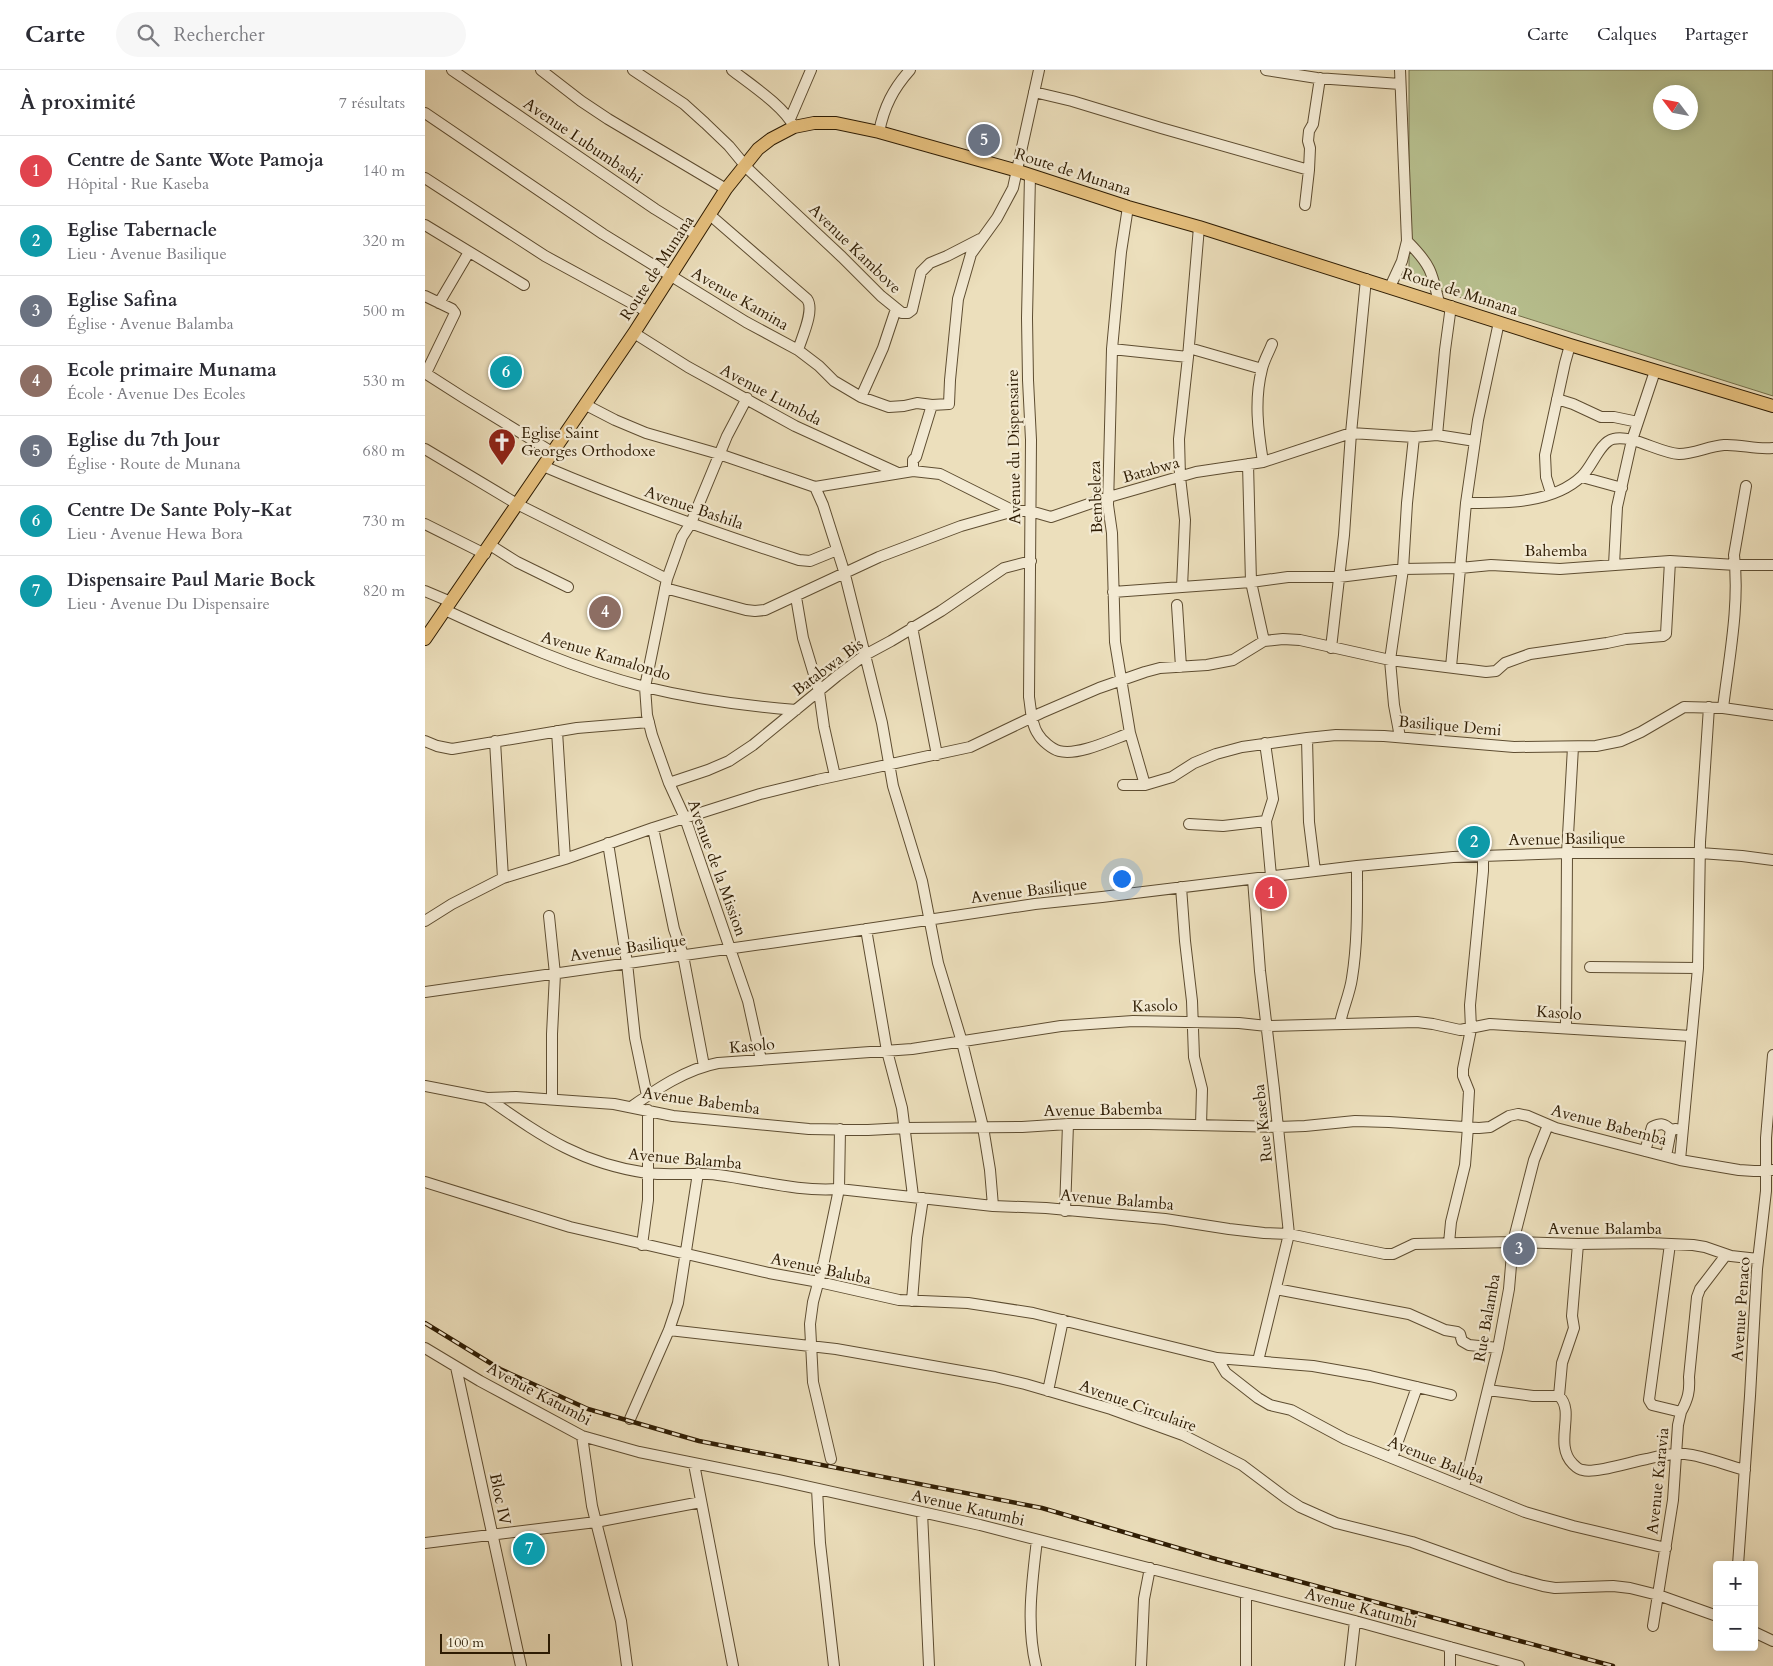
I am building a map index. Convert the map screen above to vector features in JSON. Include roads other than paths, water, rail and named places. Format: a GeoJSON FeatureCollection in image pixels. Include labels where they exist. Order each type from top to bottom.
{"type":"FeatureCollection","features":[{"type":"Feature","properties":{"kind":"main road","name":"Route de Munana"},"geometry":{"type":"LineString","coordinates":[[425,639],[586,405],[648,312],[726,188],[758,149],[792,123],[835,123],[879,132],[1024,173],[1128,207],[1199,226],[1570,345],[1773,406]]}},
{"type":"Feature","properties":{"kind":"street","name":"Avenue Lubumbashi"},"geometry":{"type":"LineString","coordinates":[[452,70],[648,204],[697,235]]}},
{"type":"Feature","properties":{"kind":"street"},"geometry":{"type":"LineString","coordinates":[[541,70],[608,119],[726,188]]}},
{"type":"Feature","properties":{"kind":"street","name":"Avenue Kambove"},"geometry":{"type":"LineString","coordinates":[[633,70],[683,104],[902,313],[908,313],[912,310],[921,272],[930,263],[981,239]]}},
{"type":"Feature","properties":{"kind":"street"},"geometry":{"type":"LineString","coordinates":[[732,70],[792,123],[811,70]]}},
{"type":"Feature","properties":{"kind":"street"},"geometry":{"type":"LineString","coordinates":[[879,132],[885,106],[890,95],[910,70]]}},
{"type":"Feature","properties":{"kind":"street"},"geometry":{"type":"LineString","coordinates":[[1266,70],[1401,84]]}},
{"type":"Feature","properties":{"kind":"street"},"geometry":{"type":"LineString","coordinates":[[1390,287],[1402,261],[1407,240],[1400,70]]}},
{"type":"Feature","properties":{"kind":"street"},"geometry":{"type":"LineString","coordinates":[[981,239],[1004,207],[1013,188],[1024,173],[1036,72]]}},
{"type":"Feature","properties":{"kind":"street"},"geometry":{"type":"LineString","coordinates":[[1305,205],[1309,170],[1309,131],[1313,124],[1318,75]]}},
{"type":"Feature","properties":{"kind":"street"},"geometry":{"type":"LineString","coordinates":[[1034,92],[1073,101],[1309,170]]}},
{"type":"Feature","properties":{"kind":"street","name":"Avenue Kamina"},"geometry":{"type":"LineString","coordinates":[[425,113],[569,212],[746,322],[798,350],[819,366],[834,381],[861,397],[889,407],[917,403],[932,405],[949,404],[958,299],[971,254],[981,239]]}},
{"type":"Feature","properties":{"kind":"street","name":"Avenue du Dispensaire"},"geometry":{"type":"LineString","coordinates":[[1024,173],[1031,440],[1029,697],[1032,717],[1037,734],[1056,751],[1067,752],[1085,748],[1130,734]]}},
{"type":"Feature","properties":{"kind":"street"},"geometry":{"type":"LineString","coordinates":[[425,178],[545,256],[648,312]]}},
{"type":"Feature","properties":{"kind":"street","name":"Bembeleza"},"geometry":{"type":"LineString","coordinates":[[1128,207],[1121,252],[1112,349],[1109,497],[1112,533],[1115,642],[1130,734],[1145,784]]}},
{"type":"Feature","properties":{"kind":"street"},"geometry":{"type":"LineString","coordinates":[[710,215],[807,299],[810,304],[809,314],[798,350]]}},
{"type":"Feature","properties":{"kind":"street"},"geometry":{"type":"LineString","coordinates":[[425,225],[524,285]]}},
{"type":"Feature","properties":{"kind":"street"},"geometry":{"type":"LineString","coordinates":[[1182,588],[1185,520],[1180,477],[1179,439],[1199,226]]}},
{"type":"Feature","properties":{"kind":"street"},"geometry":{"type":"LineString","coordinates":[[1407,240],[1427,263],[1433,276],[1439,303]]}},
{"type":"Feature","properties":{"kind":"street"},"geometry":{"type":"LineString","coordinates":[[439,303],[469,252]]}},
{"type":"Feature","properties":{"kind":"street"},"geometry":{"type":"LineString","coordinates":[[1331,648],[1344,535],[1351,432],[1366,279]]}},
{"type":"Feature","properties":{"kind":"street"},"geometry":{"type":"LineString","coordinates":[[425,296],[452,309],[455,314],[426,373],[552,452]]}},
{"type":"Feature","properties":{"kind":"street"},"geometry":{"type":"LineString","coordinates":[[1437,435],[1451,306]]}},
{"type":"Feature","properties":{"kind":"street"},"geometry":{"type":"LineString","coordinates":[[861,397],[883,348],[896,309]]}},
{"type":"Feature","properties":{"kind":"street"},"geometry":{"type":"LineString","coordinates":[[1451,667],[1466,503],[1485,385],[1499,322]]}},
{"type":"Feature","properties":{"kind":"street","name":"Avenue Lumbda"},"geometry":{"type":"LineString","coordinates":[[634,333],[688,367],[812,434],[898,473]]}},
{"type":"Feature","properties":{"kind":"street"},"geometry":{"type":"LineString","coordinates":[[1263,462],[1257,426],[1257,400],[1262,369],[1272,344]]}},
{"type":"Feature","properties":{"kind":"street"},"geometry":{"type":"LineString","coordinates":[[1551,493],[1546,477],[1545,455],[1570,345]]}},
{"type":"Feature","properties":{"kind":"street"},"geometry":{"type":"LineString","coordinates":[[1112,349],[1188,353],[1262,369]]}},
{"type":"Feature","properties":{"kind":"street"},"geometry":{"type":"LineString","coordinates":[[1613,564],[1617,506],[1632,440],[1655,371]]}},
{"type":"Feature","properties":{"kind":"street"},"geometry":{"type":"LineString","coordinates":[[666,583],[682,538],[691,523],[727,436],[747,398]]}},
{"type":"Feature","properties":{"kind":"street"},"geometry":{"type":"LineString","coordinates":[[1557,399],[1601,417],[1613,417],[1638,422]]}},
{"type":"Feature","properties":{"kind":"street"},"geometry":{"type":"LineString","coordinates":[[586,405],[646,433],[719,454],[781,477],[815,487],[913,471],[940,474],[1014,511]]}},
{"type":"Feature","properties":{"kind":"street"},"geometry":{"type":"LineString","coordinates":[[913,471],[913,460],[916,457],[932,405]]}},
{"type":"Feature","properties":{"kind":"street","name":"Batabwa"},"geometry":{"type":"LineString","coordinates":[[425,449],[517,504],[666,583],[755,611],[765,610],[796,597],[815,585],[844,571],[961,526],[1014,511],[1051,516],[1196,472],[1263,462],[1351,432],[1414,437],[1437,435],[1475,441]]}},
{"type":"Feature","properties":{"kind":"street"},"geometry":{"type":"LineString","coordinates":[[1400,737],[1394,705],[1390,660],[1403,569],[1414,437]]}},
{"type":"Feature","properties":{"kind":"street"},"geometry":{"type":"LineString","coordinates":[[1466,503],[1527,501],[1565,488],[1582,477],[1599,452],[1610,440],[1615,438],[1632,440],[1660,450],[1680,454],[1735,445],[1759,450],[1773,448]]}},
{"type":"Feature","properties":{"kind":"street"},"geometry":{"type":"LineString","coordinates":[[1248,464],[1251,582],[1264,641]]}},
{"type":"Feature","properties":{"kind":"street","name":"Avenue Bashila"},"geometry":{"type":"LineString","coordinates":[[543,466],[609,494],[799,560],[810,561],[838,555]]}},
{"type":"Feature","properties":{"kind":"street"},"geometry":{"type":"LineString","coordinates":[[1582,477],[1622,488]]}},
{"type":"Feature","properties":{"kind":"street"},"geometry":{"type":"LineString","coordinates":[[1723,708],[1733,623],[1736,565],[1734,555],[1746,486]]}},
{"type":"Feature","properties":{"kind":"street"},"geometry":{"type":"LineString","coordinates":[[815,487],[833,533],[844,571],[882,723],[901,815],[918,865],[938,963],[962,1042],[983,1127],[990,1170],[993,1206]]}},
{"type":"Feature","properties":{"kind":"street"},"geometry":{"type":"LineString","coordinates":[[425,524],[517,562],[568,587]]}},
{"type":"Feature","properties":{"kind":"street","name":"Batabwa Bis"},"geometry":{"type":"LineString","coordinates":[[669,783],[708,770],[729,760],[753,745],[865,655],[891,642],[912,627],[949,606],[1004,568],[1031,561]]}},
{"type":"Feature","properties":{"kind":"street"},"geometry":{"type":"LineString","coordinates":[[425,921],[452,904],[503,878],[761,794],[970,747],[1099,688],[1145,672],[1233,660],[1264,641],[1300,640],[1390,660],[1493,672],[1499,670],[1505,663],[1529,654],[1607,644],[1626,639],[1665,636],[1670,561]]}},
{"type":"Feature","properties":{"kind":"street","name":"Bahemba"},"geometry":{"type":"LineString","coordinates":[[1113,592],[1182,588],[1288,577],[1339,577],[1403,569],[1460,568],[1491,565],[1560,569],[1670,561],[1773,565]]}},
{"type":"Feature","properties":{"kind":"street","name":"Avenue de la Mission"},"geometry":{"type":"LineString","coordinates":[[666,583],[645,687],[649,722],[669,783],[685,818],[748,1002],[761,1060]]}},
{"type":"Feature","properties":{"kind":"street","name":"Avenue Kamalondo"},"geometry":{"type":"LineString","coordinates":[[425,590],[448,606],[531,649],[580,667],[645,687],[722,701],[796,710]]}},
{"type":"Feature","properties":{"kind":"street"},"geometry":{"type":"LineString","coordinates":[[796,597],[803,638],[819,692],[824,727],[835,776]]}},
{"type":"Feature","properties":{"kind":"street"},"geometry":{"type":"LineString","coordinates":[[1177,605],[1181,667]]}},
{"type":"Feature","properties":{"kind":"street"},"geometry":{"type":"LineString","coordinates":[[912,627],[937,755]]}},
{"type":"Feature","properties":{"kind":"street","name":"Basilique Demi"},"geometry":{"type":"LineString","coordinates":[[1123,786],[1145,784],[1172,777],[1194,763],[1216,754],[1265,743],[1307,738],[1336,735],[1400,737],[1515,747],[1596,746],[1621,741],[1641,732],[1684,707],[1723,708],[1773,714]]}},
{"type":"Feature","properties":{"kind":"street"},"geometry":{"type":"LineString","coordinates":[[1679,1160],[1698,968],[1700,853],[1709,707]]}},
{"type":"Feature","properties":{"kind":"street"},"geometry":{"type":"LineString","coordinates":[[425,741],[452,749],[495,740],[577,728],[649,722]]}},
{"type":"Feature","properties":{"kind":"street"},"geometry":{"type":"LineString","coordinates":[[557,731],[565,859]]}},
{"type":"Feature","properties":{"kind":"street"},"geometry":{"type":"LineString","coordinates":[[1307,738],[1309,822],[1315,871]]}},
{"type":"Feature","properties":{"kind":"street"},"geometry":{"type":"LineString","coordinates":[[495,740],[503,878]]}},
{"type":"Feature","properties":{"kind":"street"},"geometry":{"type":"LineString","coordinates":[[1265,743],[1273,800],[1266,821],[1271,876]]}},
{"type":"Feature","properties":{"kind":"street"},"geometry":{"type":"LineString","coordinates":[[1566,1028],[1567,854],[1573,747]]}},
{"type":"Feature","properties":{"kind":"street"},"geometry":{"type":"LineString","coordinates":[[1189,824],[1223,826],[1266,821]]}},
{"type":"Feature","properties":{"kind":"street"},"geometry":{"type":"LineString","coordinates":[[653,828],[674,930],[683,955],[704,1066]]}},
{"type":"Feature","properties":{"kind":"street"},"geometry":{"type":"LineString","coordinates":[[608,843],[627,963],[635,1038],[647,1096]]}},
{"type":"Feature","properties":{"kind":"street","name":"Avenue Basilique"},"geometry":{"type":"LineString","coordinates":[[425,992],[930,920],[952,915],[1357,866],[1483,856],[1567,854],[1700,853],[1773,860]]}},
{"type":"Feature","properties":{"kind":"street"},"geometry":{"type":"LineString","coordinates":[[1449,1243],[1452,1215],[1465,1165],[1469,1091],[1463,1076],[1463,1068],[1471,1029],[1470,1005],[1483,856]]}},
{"type":"Feature","properties":{"kind":"street"},"geometry":{"type":"LineString","coordinates":[[1340,1023],[1352,981],[1355,960],[1357,866]]}},
{"type":"Feature","properties":{"kind":"street","name":"Rue Kaseba"},"geometry":{"type":"LineString","coordinates":[[1253,879],[1260,971],[1289,1234],[1258,1361]]}},
{"type":"Feature","properties":{"kind":"street"},"geometry":{"type":"LineString","coordinates":[[1181,887],[1193,1021],[1194,1057],[1201,1089],[1201,1125]]}},
{"type":"Feature","properties":{"kind":"street"},"geometry":{"type":"LineString","coordinates":[[549,916],[555,974],[552,1034],[552,1099]]}},
{"type":"Feature","properties":{"kind":"street"},"geometry":{"type":"LineString","coordinates":[[866,929],[887,1051],[902,1108],[918,1197],[912,1301]]}},
{"type":"Feature","properties":{"kind":"street"},"geometry":{"type":"LineString","coordinates":[[1590,966],[1698,968]]}},
{"type":"Feature","properties":{"kind":"street","name":"Kasolo"},"geometry":{"type":"LineString","coordinates":[[631,1107],[685,1074],[704,1066],[887,1051],[962,1042],[1061,1026],[1133,1021],[1254,1023],[1267,1026],[1417,1022],[1459,1030],[1490,1024],[1691,1036]]}},
{"type":"Feature","properties":{"kind":"street","name":"Avenue Penaco"},"geometry":{"type":"LineString","coordinates":[[1738,1561],[1759,1259],[1770,1171],[1767,1138],[1773,1055]]}},
{"type":"Feature","properties":{"kind":"street","name":"Avenue Babemba"},"geometry":{"type":"LineString","coordinates":[[425,1086],[487,1098],[552,1099],[631,1107],[673,1116],[763,1125],[840,1129],[1022,1127],[1068,1124],[1278,1127],[1355,1121],[1490,1127],[1509,1116],[1518,1114],[1528,1116],[1548,1125],[1679,1160],[1739,1170],[1770,1171]]}},
{"type":"Feature","properties":{"kind":"street","name":"Avenue Balamba"},"geometry":{"type":"LineString","coordinates":[[487,1098],[545,1138],[570,1151],[608,1165],[648,1173],[698,1173],[797,1188],[839,1189],[993,1206],[1165,1219],[1229,1229],[1289,1234],[1385,1254],[1393,1254],[1414,1244],[1513,1242],[1670,1244],[1699,1246],[1726,1255],[1759,1259]]}},
{"type":"Feature","properties":{"kind":"street"},"geometry":{"type":"LineString","coordinates":[[642,1244],[648,1200],[648,1110]]}},
{"type":"Feature","properties":{"kind":"street"},"geometry":{"type":"LineString","coordinates":[[1645,1151],[1652,1127],[1660,1123],[1666,1125],[1671,1130]]}},
{"type":"Feature","properties":{"kind":"street"},"geometry":{"type":"LineString","coordinates":[[1065,1211],[1068,1124]]}},
{"type":"Feature","properties":{"kind":"street","name":"Rue Balamba"},"geometry":{"type":"LineString","coordinates":[[1464,1487],[1498,1348],[1509,1289],[1513,1242],[1534,1160],[1548,1125]]}},
{"type":"Feature","properties":{"kind":"street"},"geometry":{"type":"LineString","coordinates":[[831,1459],[815,1397],[810,1324],[813,1302],[839,1189],[840,1129]]}},
{"type":"Feature","properties":{"kind":"street"},"geometry":{"type":"LineString","coordinates":[[1671,1130],[1683,1130]]}},
{"type":"Feature","properties":{"kind":"street"},"geometry":{"type":"LineString","coordinates":[[1665,1156],[1671,1130]]}},
{"type":"Feature","properties":{"kind":"street"},"geometry":{"type":"LineString","coordinates":[[630,1419],[679,1303],[698,1173]]}},
{"type":"Feature","properties":{"kind":"street","name":"Avenue Baluba"},"geometry":{"type":"LineString","coordinates":[[425,1182],[515,1211],[642,1244],[870,1294],[912,1301],[968,1302],[1033,1313],[1217,1358],[1313,1366],[1451,1395]]}},
{"type":"Feature","properties":{"kind":"street"},"geometry":{"type":"LineString","coordinates":[[1578,1244],[1572,1316],[1574,1328],[1562,1363],[1559,1396],[1565,1405],[1564,1436],[1567,1454],[1573,1464],[1583,1470],[1595,1471],[1676,1454],[1697,1457],[1745,1470]]}},
{"type":"Feature","properties":{"kind":"street","name":"Avenue Karavia"},"geometry":{"type":"LineString","coordinates":[[1653,1626],[1673,1500],[1681,1412],[1652,1405],[1649,1400],[1670,1244]]}},
{"type":"Feature","properties":{"kind":"street"},"geometry":{"type":"LineString","coordinates":[[1681,1412],[1689,1396],[1689,1377],[1697,1297],[1700,1290],[1726,1255]]}},
{"type":"Feature","properties":{"kind":"street"},"geometry":{"type":"LineString","coordinates":[[1276,1290],[1409,1314],[1445,1330],[1457,1332],[1464,1343],[1498,1348]]}},
{"type":"Feature","properties":{"kind":"street"},"geometry":{"type":"LineString","coordinates":[[1048,1391],[1063,1320]]}},
{"type":"Feature","properties":{"kind":"street","name":"Avenue Circulaire"},"geometry":{"type":"LineString","coordinates":[[669,1330],[810,1345],[995,1377],[1048,1391],[1111,1409],[1183,1435],[1242,1465],[1300,1507],[1336,1523],[1412,1542],[1510,1577],[1543,1586],[1555,1588],[1613,1586],[1630,1588],[1713,1615]]}},
{"type":"Feature","properties":{"kind":"street","name":"Avenue Katumbi"},"geometry":{"type":"LineString","coordinates":[[425,1348],[582,1436],[639,1452],[922,1512],[1037,1540],[1355,1621],[1519,1666]]}},
{"type":"Feature","properties":{"kind":"street","name":"Avenue Baluba"},"geometry":{"type":"LineString","coordinates":[[1217,1358],[1226,1373],[1258,1398],[1269,1405],[1291,1410],[1332,1433],[1551,1520],[1666,1548]]}},
{"type":"Feature","properties":{"kind":"street","name":"Bloc IV"},"geometry":{"type":"LineString","coordinates":[[456,1366],[521,1666]]}},
{"type":"Feature","properties":{"kind":"street"},"geometry":{"type":"LineString","coordinates":[[1392,1458],[1417,1387]]}},
{"type":"Feature","properties":{"kind":"street"},"geometry":{"type":"LineString","coordinates":[[1488,1390],[1533,1396],[1559,1396]]}},
{"type":"Feature","properties":{"kind":"street"},"geometry":{"type":"LineString","coordinates":[[582,1436],[592,1506],[621,1621],[627,1666]]}},
{"type":"Feature","properties":{"kind":"street"},"geometry":{"type":"LineString","coordinates":[[694,1464],[733,1666]]}},
{"type":"Feature","properties":{"kind":"street"},"geometry":{"type":"LineString","coordinates":[[817,1489],[820,1543],[834,1666]]}},
{"type":"Feature","properties":{"kind":"street"},"geometry":{"type":"LineString","coordinates":[[425,1543],[596,1522],[701,1502]]}},
{"type":"Feature","properties":{"kind":"street"},"geometry":{"type":"LineString","coordinates":[[922,1512],[929,1666]]}},
{"type":"Feature","properties":{"kind":"street"},"geometry":{"type":"LineString","coordinates":[[1036,1666],[1032,1651],[1031,1605],[1037,1540]]}},
{"type":"Feature","properties":{"kind":"street"},"geometry":{"type":"LineString","coordinates":[[1141,1666],[1144,1599],[1150,1568]]}},
{"type":"Feature","properties":{"kind":"street"},"geometry":{"type":"LineString","coordinates":[[1246,1593],[1246,1666]]}},
{"type":"Feature","properties":{"kind":"street"},"geometry":{"type":"LineString","coordinates":[[1350,1666],[1355,1621]]}},
{"type":"Feature","properties":{"kind":"street"},"geometry":{"type":"LineString","coordinates":[[1758,1634],[1773,1642]]}},
{"type":"Feature","properties":{"kind":"street"},"geometry":{"type":"LineString","coordinates":[[1450,1647],[1450,1666]]}},
{"type":"Feature","properties":{"kind":"railway"},"geometry":{"type":"LineString","coordinates":[[425,1323],[500,1369],[588,1409],[699,1441],[1042,1508],[1212,1558],[1613,1666]]}},
{"type":"Feature","properties":{"kind":"place","name":"Eglise du 7th Jour"},"geometry":{"type":"Point","coordinates":[984,140]}},
{"type":"Feature","properties":{"kind":"place","name":"Centre De Sante Poly-Kat"},"geometry":{"type":"Point","coordinates":[506,372]}},
{"type":"Feature","properties":{"kind":"place","name":"Eglise Saint Georges Orthodoxe"},"geometry":{"type":"Point","coordinates":[502,466]}},
{"type":"Feature","properties":{"kind":"place","name":"Ecole primaire Munama"},"geometry":{"type":"Point","coordinates":[605,612]}},
{"type":"Feature","properties":{"kind":"place","name":"Eglise Tabernacle"},"geometry":{"type":"Point","coordinates":[1474,842]}},
{"type":"Feature","properties":{"kind":"place","name":"Centre de Sante Wote Pamoja"},"geometry":{"type":"Point","coordinates":[1271,893]}},
{"type":"Feature","properties":{"kind":"place","name":"Eglise Safina"},"geometry":{"type":"Point","coordinates":[1519,1249]}},
{"type":"Feature","properties":{"kind":"place","name":"Dispensaire Paul Marie Bock"},"geometry":{"type":"Point","coordinates":[529,1549]}}]}
